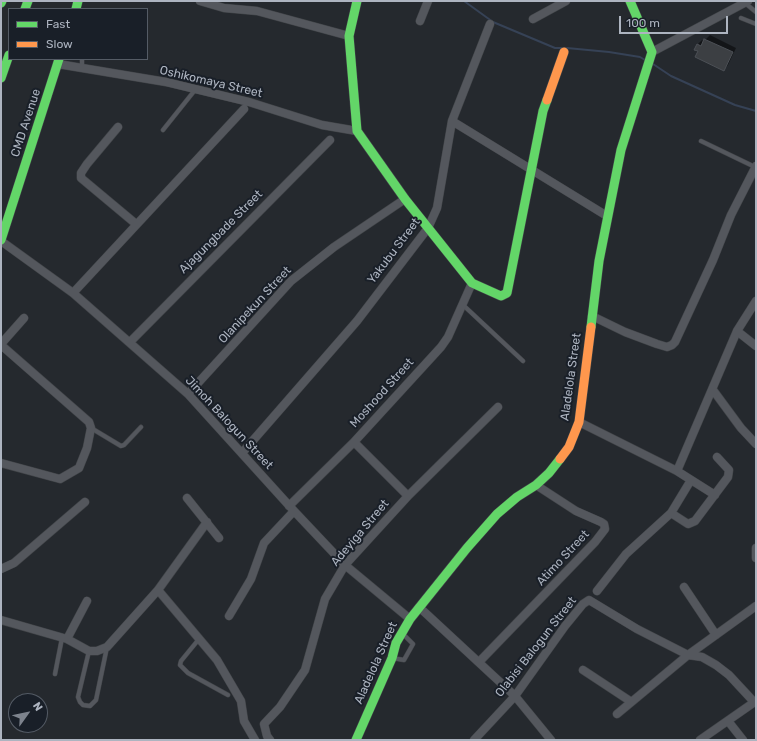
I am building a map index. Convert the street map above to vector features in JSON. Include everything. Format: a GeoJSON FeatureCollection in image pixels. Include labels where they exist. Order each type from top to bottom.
{"type":"FeatureCollection","features":[{"type":"Feature","properties":{"kind":"main road"},"geometry":{"type":"LineString","coordinates":[[357,1],[349,36],[357,131],[405,199],[472,283],[501,296],[507,293],[518,232],[544,111],[564,52]]}},
{"type":"Feature","properties":{"kind":"main road"},"geometry":{"type":"LineString","coordinates":[[630,1],[652,53]]}},
{"type":"Feature","properties":{"kind":"main road","name":"Aladelola Street"},"geometry":{"type":"LineString","coordinates":[[356,740],[392,658],[401,632],[410,619],[497,514],[517,497],[536,486],[549,473],[569,447],[578,422],[599,261],[607,216],[621,150],[652,53]]}},
{"type":"Feature","properties":{"kind":"main road"},"geometry":{"type":"LineString","coordinates":[[1,78],[8,58]]}},
{"type":"Feature","properties":{"kind":"main road","name":"CMD Avenue"},"geometry":{"type":"LineString","coordinates":[[1,241],[58,62]]}},
{"type":"Feature","properties":{"kind":"street"},"geometry":{"type":"LineString","coordinates":[[200,1],[224,8],[257,10],[349,36]]}},
{"type":"Feature","properties":{"kind":"street"},"geometry":{"type":"LineString","coordinates":[[420,21],[428,1]]}},
{"type":"Feature","properties":{"kind":"street"},"geometry":{"type":"LineString","coordinates":[[533,19],[566,1]]}},
{"type":"Feature","properties":{"kind":"street"},"geometry":{"type":"LineString","coordinates":[[652,53],[746,2]]}},
{"type":"Feature","properties":{"kind":"street","name":"Yakubu Street"},"geometry":{"type":"LineString","coordinates":[[242,453],[357,321],[428,228],[437,208],[452,121],[490,24]]}},
{"type":"Feature","properties":{"kind":"street","name":"Oshikomaya Street"},"geometry":{"type":"LineString","coordinates":[[58,62],[249,102],[322,124],[357,131]]}},
{"type":"Feature","properties":{"kind":"street"},"geometry":{"type":"LineString","coordinates":[[73,293],[244,109]]}},
{"type":"Feature","properties":{"kind":"street"},"geometry":{"type":"LineString","coordinates":[[452,121],[607,216]]}},
{"type":"Feature","properties":{"kind":"street"},"geometry":{"type":"LineString","coordinates":[[118,127],[81,173],[81,178],[136,224]]}},
{"type":"Feature","properties":{"kind":"street","name":"Ajagungbade Street"},"geometry":{"type":"LineString","coordinates":[[130,342],[330,140]]}},
{"type":"Feature","properties":{"kind":"street"},"geometry":{"type":"LineString","coordinates":[[592,316],[625,332],[657,344],[666,347],[672,345],[675,342],[713,260],[731,214],[756,166]]}},
{"type":"Feature","properties":{"kind":"street","name":"Olanipekun Street"},"geometry":{"type":"LineString","coordinates":[[188,394],[291,281],[334,247],[405,199]]}},
{"type":"Feature","properties":{"kind":"street","name":"Jimoh Balogun Street"},"geometry":{"type":"LineString","coordinates":[[1,241],[73,293],[188,394],[291,509],[345,565],[410,619]]}},
{"type":"Feature","properties":{"kind":"street","name":"Moshood Street"},"geometry":{"type":"LineString","coordinates":[[229,616],[251,579],[264,543],[291,509],[441,348],[448,337],[472,283]]}},
{"type":"Feature","properties":{"kind":"street"},"geometry":{"type":"LineString","coordinates":[[677,471],[737,331],[756,301]]}},
{"type":"Feature","properties":{"kind":"street"},"geometry":{"type":"LineString","coordinates":[[1,463],[60,479],[79,468],[87,448],[91,428],[89,422],[1,345],[24,318]]}},
{"type":"Feature","properties":{"kind":"street"},"geometry":{"type":"LineString","coordinates":[[737,331],[756,346]]}},
{"type":"Feature","properties":{"kind":"street"},"geometry":{"type":"LineString","coordinates":[[713,390],[741,428],[756,444]]}},
{"type":"Feature","properties":{"kind":"street","name":"Adeyiga Street"},"geometry":{"type":"LineString","coordinates":[[270,740],[266,736],[264,724],[280,707],[305,670],[326,599],[345,565],[408,496],[498,407]]}},
{"type":"Feature","properties":{"kind":"street"},"geometry":{"type":"LineString","coordinates":[[578,422],[677,471],[714,495]]}},
{"type":"Feature","properties":{"kind":"street"},"geometry":{"type":"LineString","coordinates":[[354,442],[408,496]]}},
{"type":"Feature","properties":{"kind":"street"},"geometry":{"type":"LineString","coordinates":[[671,513],[685,522],[692,523],[730,473],[717,457]]}},
{"type":"Feature","properties":{"kind":"street"},"geometry":{"type":"LineString","coordinates":[[597,591],[626,554],[671,513],[691,480]]}},
{"type":"Feature","properties":{"kind":"street","name":"Atimo Street"},"geometry":{"type":"LineString","coordinates":[[479,662],[585,553],[604,529],[604,524],[601,522],[576,511],[536,486]]}},
{"type":"Feature","properties":{"kind":"street"},"geometry":{"type":"LineString","coordinates":[[187,498],[219,538]]}},
{"type":"Feature","properties":{"kind":"street"},"geometry":{"type":"LineString","coordinates":[[1,569],[14,563],[85,502]]}},
{"type":"Feature","properties":{"kind":"street"},"geometry":{"type":"LineString","coordinates":[[1,620],[64,638],[89,651],[97,651],[107,647],[158,590],[207,522]]}},
{"type":"Feature","properties":{"kind":"street"},"geometry":{"type":"LineString","coordinates":[[756,548],[756,558]]}},
{"type":"Feature","properties":{"kind":"street"},"geometry":{"type":"LineString","coordinates":[[684,587],[716,635]]}},
{"type":"Feature","properties":{"kind":"street"},"geometry":{"type":"LineString","coordinates":[[158,590],[217,660],[230,680],[241,701],[244,721],[255,740]]}},
{"type":"Feature","properties":{"kind":"street","name":"Olabisi Balogun Street"},"geometry":{"type":"LineString","coordinates":[[474,740],[514,696],[565,626],[583,604],[589,600],[637,629],[688,655]]}},
{"type":"Feature","properties":{"kind":"street"},"geometry":{"type":"LineString","coordinates":[[64,638],[87,601]]}},
{"type":"Feature","properties":{"kind":"street"},"geometry":{"type":"LineString","coordinates":[[617,714],[630,701],[688,655],[756,606]]}},
{"type":"Feature","properties":{"kind":"street"},"geometry":{"type":"LineString","coordinates":[[419,608],[514,696],[552,740]]}},
{"type":"Feature","properties":{"kind":"street"},"geometry":{"type":"LineString","coordinates":[[688,655],[702,657],[716,665],[729,675],[755,702],[700,740]]}},
{"type":"Feature","properties":{"kind":"street"},"geometry":{"type":"LineString","coordinates":[[583,670],[630,701]]}},
{"type":"Feature","properties":{"kind":"street"},"geometry":{"type":"LineString","coordinates":[[728,721],[743,740]]}},
{"type":"Feature","properties":{"kind":"lane"},"geometry":{"type":"LineString","coordinates":[[746,2],[756,12]]}},
{"type":"Feature","properties":{"kind":"lane"},"geometry":{"type":"LineString","coordinates":[[742,18],[756,24]]}},
{"type":"Feature","properties":{"kind":"lane"},"geometry":{"type":"LineString","coordinates":[[82,60],[82,68]]}},
{"type":"Feature","properties":{"kind":"lane"},"geometry":{"type":"LineString","coordinates":[[163,130],[196,90]]}},
{"type":"Feature","properties":{"kind":"lane"},"geometry":{"type":"LineString","coordinates":[[700,141],[756,166]]}},
{"type":"Feature","properties":{"kind":"lane"},"geometry":{"type":"LineString","coordinates":[[462,304],[523,361]]}},
{"type":"Feature","properties":{"kind":"lane"},"geometry":{"type":"LineString","coordinates":[[91,428],[121,446],[124,445],[142,427]]}},
{"type":"Feature","properties":{"kind":"lane"},"geometry":{"type":"LineString","coordinates":[[392,658],[404,660],[413,644],[411,640],[401,632]]}},
{"type":"Feature","properties":{"kind":"lane"},"geometry":{"type":"LineString","coordinates":[[55,674],[64,638]]}},
{"type":"Feature","properties":{"kind":"lane"},"geometry":{"type":"LineString","coordinates":[[199,639],[181,661],[180,665],[188,673],[228,695]]}},
{"type":"Feature","properties":{"kind":"lane"},"geometry":{"type":"LineString","coordinates":[[89,651],[78,697],[83,705],[90,706],[96,700],[107,647]]}},
{"type":"Feature","properties":{"kind":"building"},"geometry":{"type":"Polygon","coordinates":[[[704,39],[733,52],[724,71],[695,57],[698,51],[694,50],[697,44],[701,46],[704,39]]]}},
{"type":"Feature","properties":{"kind":"waterway"},"geometry":{"type":"LineString","coordinates":[[464,1],[493,22],[555,48],[562,48]]}},
{"type":"Feature","properties":{"kind":"waterway"},"geometry":{"type":"LineString","coordinates":[[567,48],[609,52],[640,57],[645,60]]}},
{"type":"Feature","properties":{"kind":"waterway"},"geometry":{"type":"LineString","coordinates":[[653,64],[671,76],[735,105],[756,111]]}},
{"type":"Feature","properties":{"kind":"traffic: fast"},"geometry":{"type":"LineString","coordinates":[[25,8],[28,1]]}},
{"type":"Feature","properties":{"kind":"traffic: fast"},"geometry":{"type":"LineString","coordinates":[[76,8],[78,1]]}},
{"type":"Feature","properties":{"kind":"traffic: fast"},"geometry":{"type":"LineString","coordinates":[[357,1],[349,36],[357,131],[405,199],[472,283],[501,296],[507,293],[543,111],[547,100]]}},
{"type":"Feature","properties":{"kind":"traffic: fast"},"geometry":{"type":"LineString","coordinates":[[591,327],[599,261],[621,150],[652,52],[630,1]]}},
{"type":"Feature","properties":{"kind":"traffic: fast"},"geometry":{"type":"LineString","coordinates":[[1,78],[8,58]]}},
{"type":"Feature","properties":{"kind":"traffic: fast"},"geometry":{"type":"LineString","coordinates":[[1,240],[59,60]]}},
{"type":"Feature","properties":{"kind":"traffic: fast"},"geometry":{"type":"LineString","coordinates":[[356,740],[392,658],[396,643],[410,619],[467,548],[497,514],[517,497],[536,485],[549,473],[560,459]]}},
{"type":"Feature","properties":{"kind":"traffic: slow"},"geometry":{"type":"LineString","coordinates":[[547,100],[564,52]]}},
{"type":"Feature","properties":{"kind":"traffic: slow"},"geometry":{"type":"LineString","coordinates":[[560,459],[569,447],[579,422],[591,327]]}}]}
